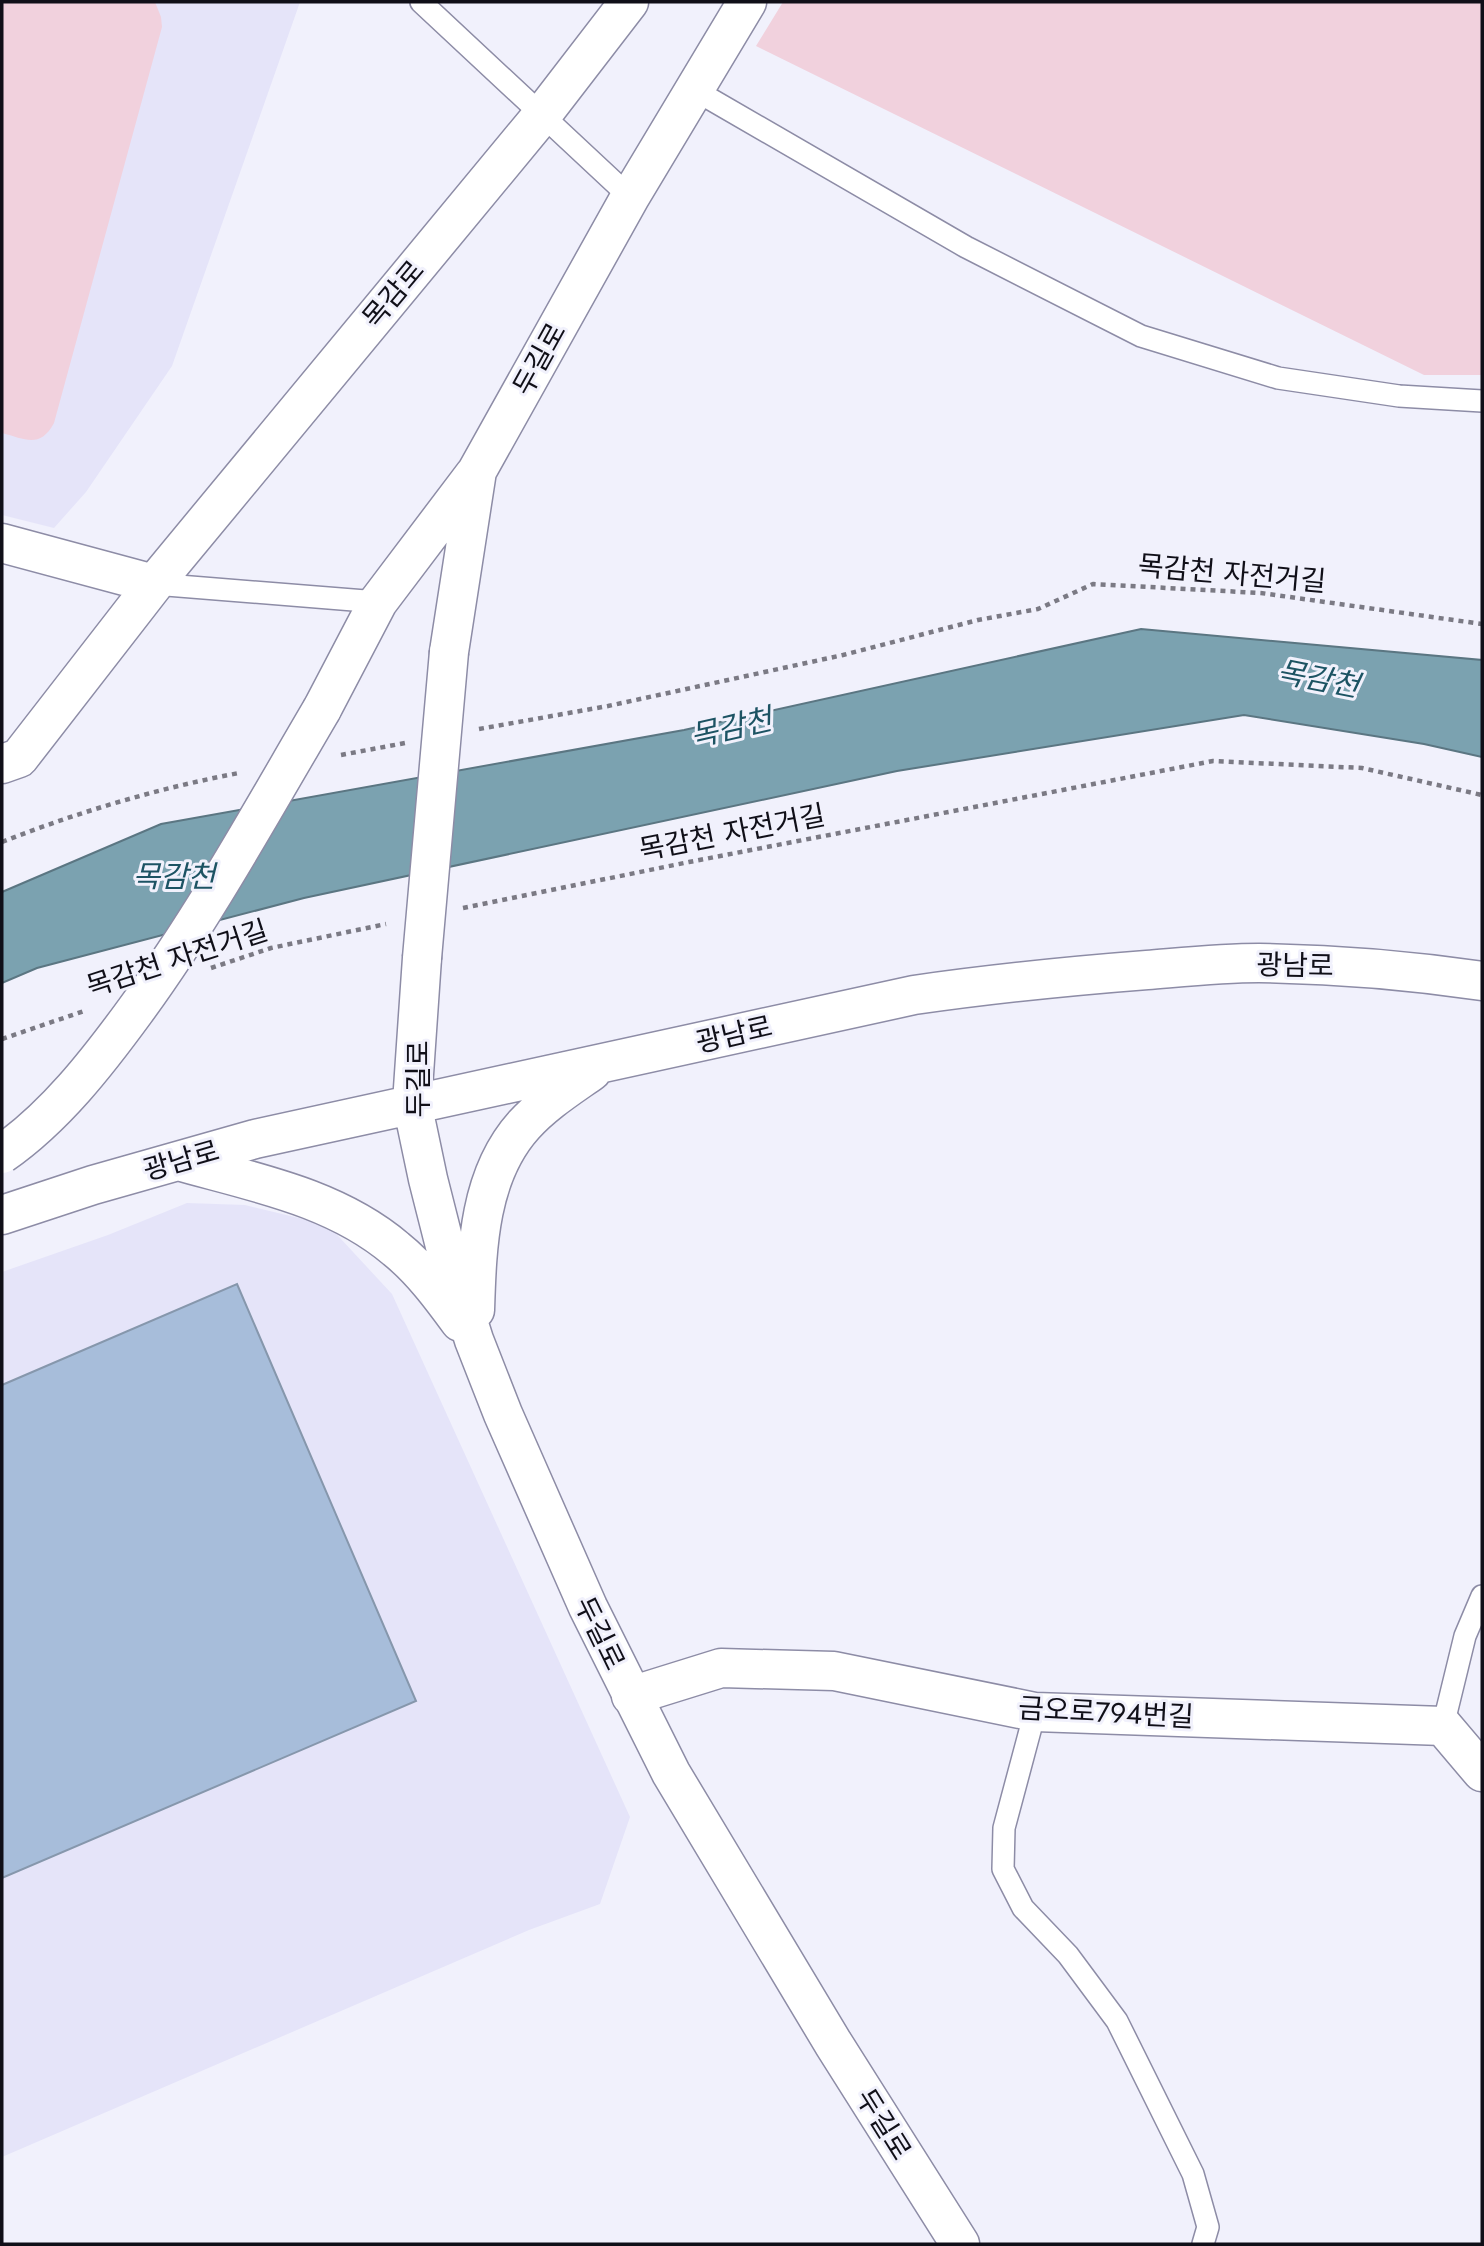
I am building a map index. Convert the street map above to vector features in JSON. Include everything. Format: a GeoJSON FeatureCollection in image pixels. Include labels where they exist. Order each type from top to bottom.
{"type":"FeatureCollection","features":[{"type":"Feature","properties":{"kind":"street","name":"목감로"},"geometry":{"type":"LineString","coordinates":[[2,764],[19,758],[153,584],[542,115],[629,2]]}},
{"type":"Feature","properties":{"kind":"street","name":"두길로"},"geometry":{"type":"LineString","coordinates":[[747,2],[630,197],[477,471],[449,652],[412,1103],[428,1179],[474,1340],[544,1512],[631,1696],[671,1773],[754,1912],[960,2244]]}},
{"type":"Feature","properties":{"kind":"street"},"geometry":{"type":"LineString","coordinates":[[2,1154],[59,1104],[86,1074],[166,969],[202,914],[322,709],[378,602],[477,471]]}},
{"type":"Feature","properties":{"kind":"street"},"geometry":{"type":"LineString","coordinates":[[2,543],[153,584]]}},
{"type":"Feature","properties":{"kind":"street","name":"광남로"},"geometry":{"type":"LineString","coordinates":[[2,1215],[255,1139],[914,995],[997,983],[1082,975],[1255,963],[1330,964],[1405,970],[1482,981]]}},
{"type":"Feature","properties":{"kind":"street"},"geometry":{"type":"LineString","coordinates":[[474,1340],[480,1225],[491,1184],[505,1154],[523,1127],[549,1101],[604,1063]]}},
{"type":"Feature","properties":{"kind":"street"},"geometry":{"type":"LineString","coordinates":[[178,1161],[320,1202],[361,1226],[396,1248],[435,1289],[474,1340]]}},
{"type":"Feature","properties":{"kind":"street","name":"금오로794번길"},"geometry":{"type":"LineString","coordinates":[[631,1696],[721,1668],[834,1671],[1035,1713],[1443,1726]]}},
{"type":"Feature","properties":{"kind":"street"},"geometry":{"type":"LineString","coordinates":[[1443,1726],[1482,1772]]}},
{"type":"Feature","properties":{"kind":"lane"},"geometry":{"type":"LineString","coordinates":[[421,2],[630,197]]}},
{"type":"Feature","properties":{"kind":"lane"},"geometry":{"type":"LineString","coordinates":[[693,89],[966,247],[1141,336],[1278,378],[1399,396],[1482,401]]}},
{"type":"Feature","properties":{"kind":"lane"},"geometry":{"type":"LineString","coordinates":[[153,584],[378,602]]}},
{"type":"Feature","properties":{"kind":"lane"},"geometry":{"type":"LineString","coordinates":[[1443,1726],[1465,1636],[1482,1596]]}},
{"type":"Feature","properties":{"kind":"lane"},"geometry":{"type":"LineString","coordinates":[[1035,1713],[1004,1829],[1003,1870],[1023,1908],[1068,1955],[1117,2021],[1193,2174],[1208,2227],[1203,2244]]}},
{"type":"Feature","properties":{"kind":"path","name":"목감천 자전거길"},"geometry":{"type":"LineString","coordinates":[[471,731],[608,706],[843,655],[978,620],[1038,609],[1093,584],[1261,593],[1482,624]]}},
{"type":"Feature","properties":{"kind":"path"},"geometry":{"type":"LineString","coordinates":[[333,756],[416,741]]}},
{"type":"Feature","properties":{"kind":"path","name":"목감천 자전거길"},"geometry":{"type":"LineString","coordinates":[[460,909],[1213,761],[1362,768],[1482,795]]}},
{"type":"Feature","properties":{"kind":"path"},"geometry":{"type":"LineString","coordinates":[[2,842],[94,810],[196,782],[251,771]]}},
{"type":"Feature","properties":{"kind":"path","name":"목감천 자전거길"},"geometry":{"type":"LineString","coordinates":[[207,969],[271,948],[392,923]]}},
{"type":"Feature","properties":{"kind":"path","name":"목감천 자전거길"},"geometry":{"type":"LineString","coordinates":[[2,1039],[92,1009]]}},
{"type":"Feature","properties":{"kind":"shaded area"},"geometry":{"type":"Polygon","coordinates":[[[2,2],[300,2],[172,366],[86,492],[54,528],[2,515],[2,2]]]}},
{"type":"Feature","properties":{"kind":"shaded area"},"geometry":{"type":"Polygon","coordinates":[[[2,2],[155,2],[162,27],[54,423],[43,436],[31,440],[2,433],[2,2]]]}},
{"type":"Feature","properties":{"kind":"shaded area"},"geometry":{"type":"Polygon","coordinates":[[[783,2],[1482,2],[1482,375],[1424,375],[756,46],[783,2]]]}},
{"type":"Feature","properties":{"kind":"shaded area"},"geometry":{"type":"Polygon","coordinates":[[[187,1203],[245,1205],[328,1225],[392,1294],[630,1817],[600,1904],[529,1930],[2,2157],[2,1272],[108,1235],[187,1203]]]}},
{"type":"Feature","properties":{"kind":"water","name":"목감천"},"geometry":{"type":"Polygon","coordinates":[[[1141,629],[1482,660],[1482,757],[1424,744],[1244,715],[897,771],[304,898],[37,968],[2,983],[2,892],[161,824],[684,730],[1141,629]]]}},
{"type":"Feature","properties":{"kind":"building"},"geometry":{"type":"Polygon","coordinates":[[[237,1284],[416,1701],[2,1878],[2,1385],[237,1284]]]}}]}
